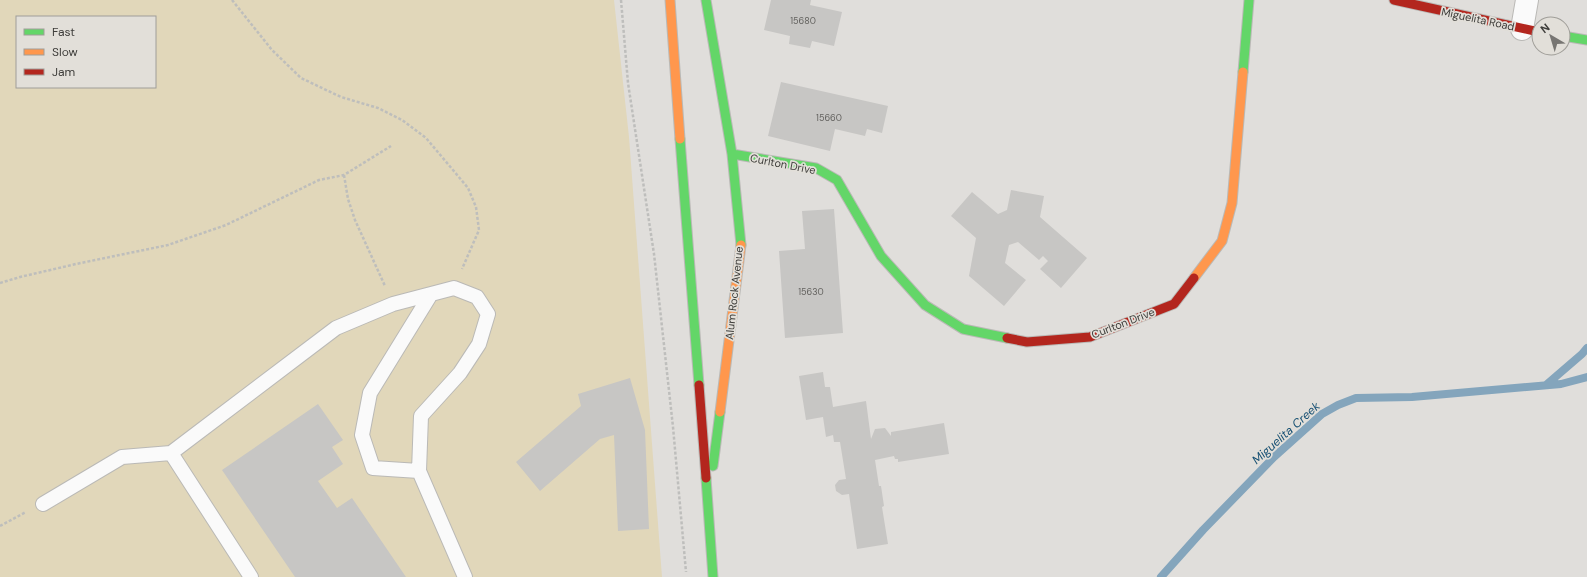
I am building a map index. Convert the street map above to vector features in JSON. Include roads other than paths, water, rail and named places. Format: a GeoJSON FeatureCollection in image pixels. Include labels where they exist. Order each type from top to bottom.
{"type":"FeatureCollection","features":[{"type":"Feature","properties":{"kind":"street","name":"Alum Rock Avenue"},"geometry":{"type":"LineString","coordinates":[[670,0],[707,515],[713,577]]}},
{"type":"Feature","properties":{"kind":"street","name":"Alum Rock Avenue"},"geometry":{"type":"LineString","coordinates":[[706,0],[732,154],[741,247],[707,515]]}},
{"type":"Feature","properties":{"kind":"street","name":"Curlton Drive"},"geometry":{"type":"LineString","coordinates":[[732,154],[816,168],[837,180],[880,256],[925,305],[963,329],[1027,342],[1090,337],[1174,304],[1222,241],[1232,203],[1250,0]]}},
{"type":"Feature","properties":{"kind":"street","name":"Miguelita Road"},"geometry":{"type":"LineString","coordinates":[[1394,0],[1530,30]]}},
{"type":"Feature","properties":{"kind":"street"},"geometry":{"type":"LineString","coordinates":[[1527,0],[1530,30]]}},
{"type":"Feature","properties":{"kind":"street"},"geometry":{"type":"LineString","coordinates":[[1571,37],[1587,40]]}},
{"type":"Feature","properties":{"kind":"lane"},"geometry":{"type":"LineString","coordinates":[[43,504],[122,457],[171,453],[336,328],[393,304],[454,288],[477,297],[488,314],[479,344],[460,373],[421,416],[419,471],[465,577]]}},
{"type":"Feature","properties":{"kind":"lane"},"geometry":{"type":"LineString","coordinates":[[419,471],[373,468],[362,435],[370,393],[431,294]]}},
{"type":"Feature","properties":{"kind":"lane"},"geometry":{"type":"LineString","coordinates":[[171,453],[251,577]]}},
{"type":"Feature","properties":{"kind":"waterway"},"geometry":{"type":"LineString","coordinates":[[1546,385],[1587,348]]}},
{"type":"Feature","properties":{"kind":"waterway","name":"Miguelita Creek"},"geometry":{"type":"LineString","coordinates":[[1161,577],[1203,530],[1274,457],[1322,414],[1338,405],[1356,398],[1412,397],[1561,384],[1587,377]]}}]}
